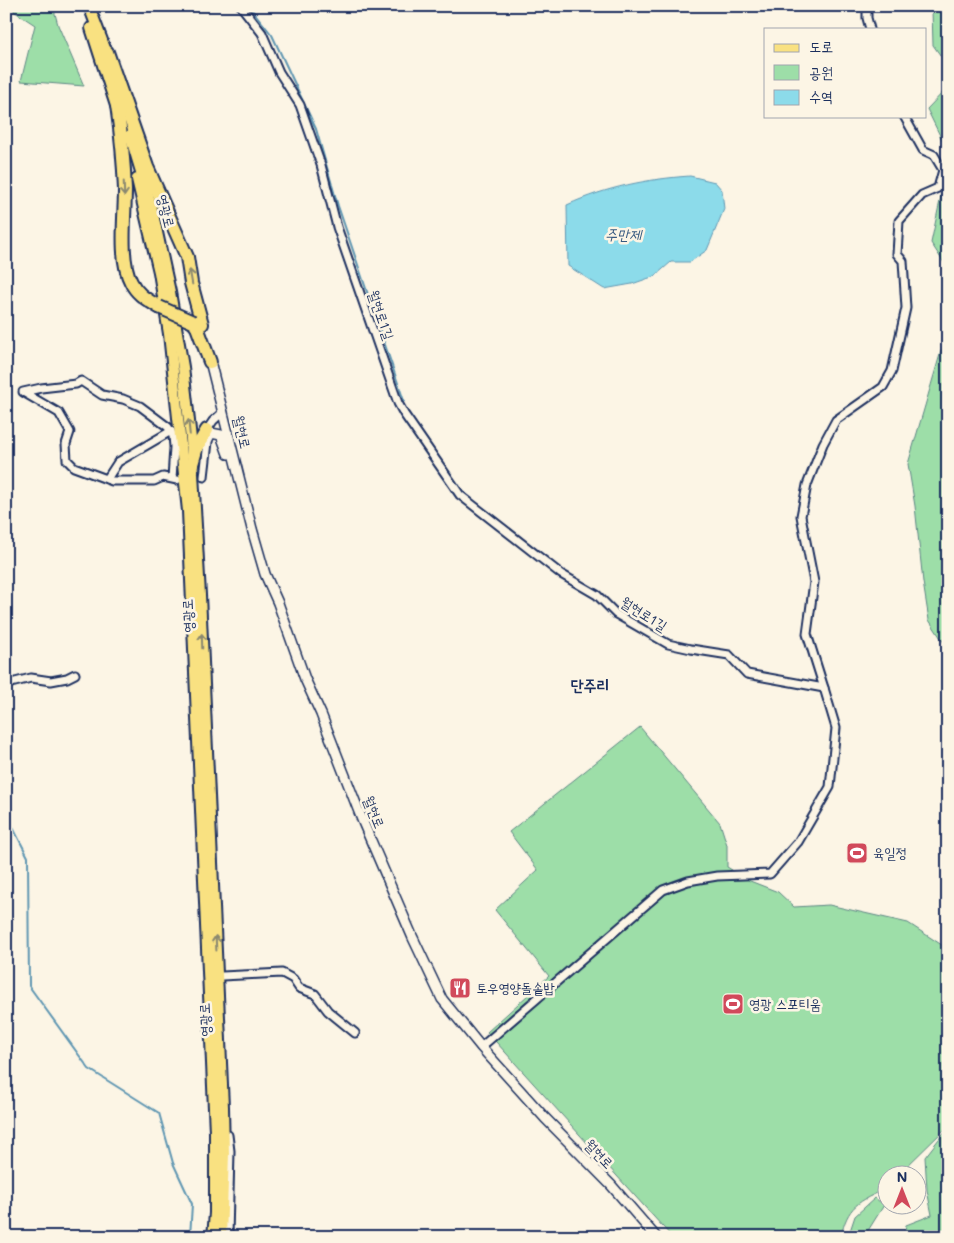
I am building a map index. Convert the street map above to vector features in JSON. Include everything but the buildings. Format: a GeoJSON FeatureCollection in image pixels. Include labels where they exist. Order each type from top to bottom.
{"type":"FeatureCollection","features":[{"type":"Feature","properties":{"kind":"highway"},"geometry":{"type":"LineString","coordinates":[[107,52],[147,167],[187,256],[198,323],[197,327],[210,362]]}},
{"type":"Feature","properties":{"kind":"highway"},"geometry":{"type":"LineString","coordinates":[[117,105],[122,140],[125,188],[124,264],[131,282],[140,296],[159,307],[198,323]]}},
{"type":"Feature","properties":{"kind":"highway"},"geometry":{"type":"LineString","coordinates":[[192,464],[197,447],[207,435]]}},
{"type":"Feature","properties":{"kind":"main road","name":"영광로"},"geometry":{"type":"LineString","coordinates":[[83,6],[117,105],[159,272],[170,342],[186,481],[216,1132],[213,1237]]}},
{"type":"Feature","properties":{"kind":"main road","name":"영광로"},"geometry":{"type":"LineString","coordinates":[[89,6],[107,52],[152,205],[183,367],[192,464],[200,595],[222,1082],[224,1154],[221,1237]]}},
{"type":"Feature","properties":{"kind":"street","name":"월현로1길"},"geometry":{"type":"LineString","coordinates":[[241,6],[262,33],[279,72],[300,105],[321,165],[337,227],[398,403],[460,494],[561,574],[597,596],[616,614],[668,644],[729,655],[748,674],[824,688]]}},
{"type":"Feature","properties":{"kind":"street"},"geometry":{"type":"LineString","coordinates":[[867,6],[870,28]]}},
{"type":"Feature","properties":{"kind":"street"},"geometry":{"type":"LineString","coordinates":[[481,1047],[663,890],[688,881],[718,876],[770,874],[798,842],[830,787],[836,728],[807,634],[814,582],[801,516],[807,485],[823,444],[836,420],[883,387],[892,370],[906,308],[902,261],[897,254],[899,220],[922,195],[938,188],[943,170],[934,155],[924,150],[905,118]]}},
{"type":"Feature","properties":{"kind":"street","name":"월현로"},"geometry":{"type":"LineString","coordinates":[[210,362],[224,412],[241,487],[266,574],[305,679],[321,714],[363,822],[412,938],[442,1000],[481,1047],[545,1118],[610,1185],[656,1237]]}},
{"type":"Feature","properties":{"kind":"street"},"geometry":{"type":"LineString","coordinates":[[81,381],[102,395],[124,399],[140,406],[171,431],[174,447],[175,479],[162,477],[154,481],[112,481],[74,467],[67,460],[66,444],[70,432],[64,420],[59,413],[23,392],[76,384],[81,381]]}},
{"type":"Feature","properties":{"kind":"street"},"geometry":{"type":"LineString","coordinates":[[204,477],[207,435],[213,421],[224,412]]}},
{"type":"Feature","properties":{"kind":"street"},"geometry":{"type":"LineString","coordinates":[[108,479],[118,462],[171,431]]}},
{"type":"Feature","properties":{"kind":"street"},"geometry":{"type":"LineString","coordinates":[[207,435],[212,433],[221,435],[241,487]]}},
{"type":"Feature","properties":{"kind":"street"},"geometry":{"type":"LineString","coordinates":[[6,686],[31,678],[50,681],[67,678],[75,674]]}},
{"type":"Feature","properties":{"kind":"street"},"geometry":{"type":"LineString","coordinates":[[222,976],[282,973],[294,979],[298,988],[315,994],[328,1011],[355,1033]]}},
{"type":"Feature","properties":{"kind":"street"},"geometry":{"type":"LineString","coordinates":[[222,1082],[230,1151],[228,1237]]}},
{"type":"Feature","properties":{"kind":"green space"},"geometry":{"type":"Polygon","coordinates":[[[6,6],[53,6],[58,25],[84,86],[21,81],[35,25],[6,6]]]}},
{"type":"Feature","properties":{"kind":"green space"},"geometry":{"type":"Polygon","coordinates":[[[930,6],[948,6],[948,66],[933,45],[932,10],[930,6]]]}},
{"type":"Feature","properties":{"kind":"green space"},"geometry":{"type":"Polygon","coordinates":[[[948,87],[948,152],[927,109],[948,87]]]}},
{"type":"Feature","properties":{"kind":"green space"},"geometry":{"type":"Polygon","coordinates":[[[948,163],[948,269],[931,243],[948,163]]]}},
{"type":"Feature","properties":{"kind":"green space"},"geometry":{"type":"Polygon","coordinates":[[[948,338],[948,649],[929,620],[908,464],[941,351],[948,338]]]}},
{"type":"Feature","properties":{"kind":"green space","name":"영광 스포티움"},"geometry":{"type":"Polygon","coordinates":[[[640,727],[720,823],[727,845],[727,867],[750,881],[778,892],[794,907],[829,905],[908,923],[948,949],[948,1126],[907,1166],[876,1166],[876,1193],[861,1201],[851,1211],[841,1237],[672,1237],[487,1032],[549,976],[495,910],[538,870],[509,832],[640,727]]]}},
{"type":"Feature","properties":{"kind":"green space"},"geometry":{"type":"Polygon","coordinates":[[[946,1130],[948,1130],[948,1237],[904,1237],[906,1225],[932,1215],[927,1190],[925,1157],[946,1130]]]}},
{"type":"Feature","properties":{"kind":"green space"},"geometry":{"type":"Polygon","coordinates":[[[876,1199],[877,1216],[864,1237],[848,1237],[855,1216],[876,1199]]]}},
{"type":"Feature","properties":{"kind":"water","name":"주만제"},"geometry":{"type":"Polygon","coordinates":[[[690,176],[715,182],[722,190],[724,209],[707,250],[690,262],[671,262],[655,276],[632,284],[604,289],[568,266],[567,205],[597,193],[627,185],[658,179],[690,176]]]}},
{"type":"Feature","properties":{"kind":"waterway"},"geometry":{"type":"LineString","coordinates":[[249,6],[272,35],[316,129],[338,206],[404,401]]}},
{"type":"Feature","properties":{"kind":"waterway"},"geometry":{"type":"LineString","coordinates":[[6,814],[28,857],[29,986],[89,1069],[159,1113],[173,1163],[192,1204],[190,1237]]}},
{"type":"Feature","properties":{"kind":"place","name":"육일정"},"geometry":{"type":"Point","coordinates":[857,853]}},
{"type":"Feature","properties":{"kind":"place","name":"토우영양돌솥밥"},"geometry":{"type":"Point","coordinates":[460,988]}},
{"type":"Feature","properties":{"kind":"place","name":"영광 스포티움"},"geometry":{"type":"Point","coordinates":[733,1004]}},
{"type":"Feature","properties":{"kind":"district","name":"단주리"},"geometry":{"type":"Point","coordinates":[590,685]}}]}
